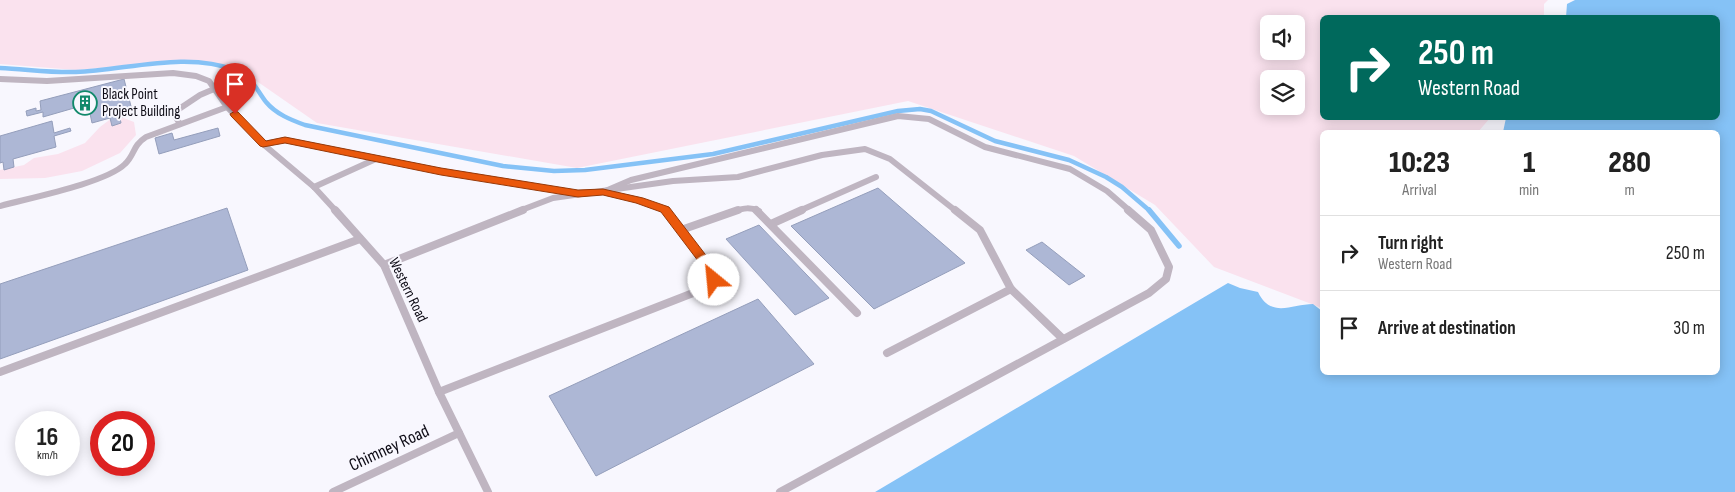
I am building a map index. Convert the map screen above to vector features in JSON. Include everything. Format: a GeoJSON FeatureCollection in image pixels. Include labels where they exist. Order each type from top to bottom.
{"type":"FeatureCollection","features":[{"type":"Feature","properties":{"kind":"lane"},"geometry":{"type":"LineString","coordinates":[[0,79],[47,81],[173,72],[196,76],[209,81],[214,89],[174,111],[173,113],[180,124]]}},
{"type":"Feature","properties":{"kind":"lane","name":"Western Road"},"geometry":{"type":"LineString","coordinates":[[214,89],[227,108],[263,144],[314,187],[384,265],[440,392],[488,492]]}},
{"type":"Feature","properties":{"kind":"lane"},"geometry":{"type":"LineString","coordinates":[[0,206],[102,178],[126,164],[141,140],[227,108]]}},
{"type":"Feature","properties":{"kind":"lane"},"geometry":{"type":"LineString","coordinates":[[603,192],[631,180],[898,116],[929,119],[985,148],[1070,169],[1107,191],[1151,230],[1168,267],[1167,280],[1150,293],[780,492]]}},
{"type":"Feature","properties":{"kind":"lane"},"geometry":{"type":"LineString","coordinates":[[263,144],[285,140],[441,171],[578,194]]}},
{"type":"Feature","properties":{"kind":"lane"},"geometry":{"type":"LineString","coordinates":[[384,265],[553,198],[673,181],[738,178],[822,155],[865,149],[890,159],[980,230],[1011,289],[1063,339]]}},
{"type":"Feature","properties":{"kind":"lane"},"geometry":{"type":"LineString","coordinates":[[314,187],[378,158]]}},
{"type":"Feature","properties":{"kind":"lane"},"geometry":{"type":"LineString","coordinates":[[771,224],[876,177]]}},
{"type":"Feature","properties":{"kind":"lane"},"geometry":{"type":"LineString","coordinates":[[440,392],[704,290],[710,286],[714,274],[665,209],[639,200],[603,192]]}},
{"type":"Feature","properties":{"kind":"lane"},"geometry":{"type":"LineString","coordinates":[[681,230],[744,208],[752,208],[760,212],[857,313]]}},
{"type":"Feature","properties":{"kind":"lane"},"geometry":{"type":"LineString","coordinates":[[0,372],[360,239]]}},
{"type":"Feature","properties":{"kind":"lane"},"geometry":{"type":"LineString","coordinates":[[887,353],[1011,289]]}},
{"type":"Feature","properties":{"kind":"lane","name":"Chimney Road"},"geometry":{"type":"LineString","coordinates":[[333,492],[459,433]]}},
{"type":"Feature","properties":{"kind":"shaded area"},"geometry":{"type":"Polygon","coordinates":[[[0,0],[1548,0],[1544,4],[1544,15],[1320,15],[1320,120],[1488,120],[1480,130],[1320,130],[1320,307],[1214,267],[1155,205],[1074,156],[908,101],[577,168],[317,123],[245,73],[191,60],[76,70],[0,64],[0,0]]]}},
{"type":"Feature","properties":{"kind":"shaded area"},"geometry":{"type":"Polygon","coordinates":[[[116,115],[134,122],[136,135],[120,153],[82,171],[45,178],[0,179],[0,170],[24,165],[34,158],[58,154],[85,143],[100,127],[116,115]]]}},
{"type":"Feature","properties":{"kind":"water"},"geometry":{"type":"Polygon","coordinates":[[[1575,0],[1735,0],[1735,492],[875,492],[1228,283],[1258,292],[1263,300],[1276,308],[1313,304],[1320,309],[1320,375],[1720,375],[1720,130],[1503,130],[1506,120],[1720,120],[1720,15],[1566,15],[1567,4],[1575,0]]]}},
{"type":"Feature","properties":{"kind":"building","name":"Black Point Project Building"},"geometry":{"type":"Polygon","coordinates":[[[124,79],[133,114],[120,118],[121,123],[112,126],[110,118],[92,123],[88,104],[43,117],[43,112],[27,116],[26,111],[36,108],[36,111],[41,110],[40,101],[124,79]]]}},
{"type":"Feature","properties":{"kind":"building"},"geometry":{"type":"Polygon","coordinates":[[[52,121],[54,133],[70,128],[71,131],[54,136],[56,147],[13,159],[14,167],[4,170],[3,162],[0,163],[0,136],[52,121]]]}},
{"type":"Feature","properties":{"kind":"building"},"geometry":{"type":"Polygon","coordinates":[[[218,128],[220,136],[159,154],[155,138],[172,133],[174,140],[218,128]]]}},
{"type":"Feature","properties":{"kind":"building"},"geometry":{"type":"Polygon","coordinates":[[[878,188],[965,263],[874,309],[791,226],[878,188]]]}},
{"type":"Feature","properties":{"kind":"building"},"geometry":{"type":"Polygon","coordinates":[[[227,208],[248,270],[0,359],[0,284],[227,208]]]}},
{"type":"Feature","properties":{"kind":"building"},"geometry":{"type":"Polygon","coordinates":[[[759,225],[829,298],[795,315],[726,239],[759,225]]]}},
{"type":"Feature","properties":{"kind":"building"},"geometry":{"type":"Polygon","coordinates":[[[1042,242],[1085,276],[1069,285],[1026,250],[1042,242]]]}},
{"type":"Feature","properties":{"kind":"building"},"geometry":{"type":"Polygon","coordinates":[[[758,299],[814,364],[596,476],[549,396],[758,299]]]}},
{"type":"Feature","properties":{"kind":"waterway"},"geometry":{"type":"LineString","coordinates":[[0,68],[67,72],[95,71],[177,62],[197,62],[216,65],[235,70],[246,76],[274,110],[289,119],[305,125],[503,166],[554,171],[585,170],[713,154],[898,111],[920,109],[931,111],[995,141],[1069,160],[1106,177],[1122,187],[1149,210]]}},
{"type":"Feature","properties":{"kind":"waterway"},"geometry":{"type":"LineString","coordinates":[[1149,210],[1179,246]]}},
{"type":"Feature","properties":{"kind":"place","name":"Black Point Project Building"},"geometry":{"type":"Point","coordinates":[85,103]}},
{"type":"Feature","properties":{"kind":"route"},"geometry":{"type":"LineString","coordinates":[[235,114],[263,144],[285,140],[441,171],[541,188],[578,194],[603,192],[639,200],[665,209],[714,274],[714,280]]}}]}
